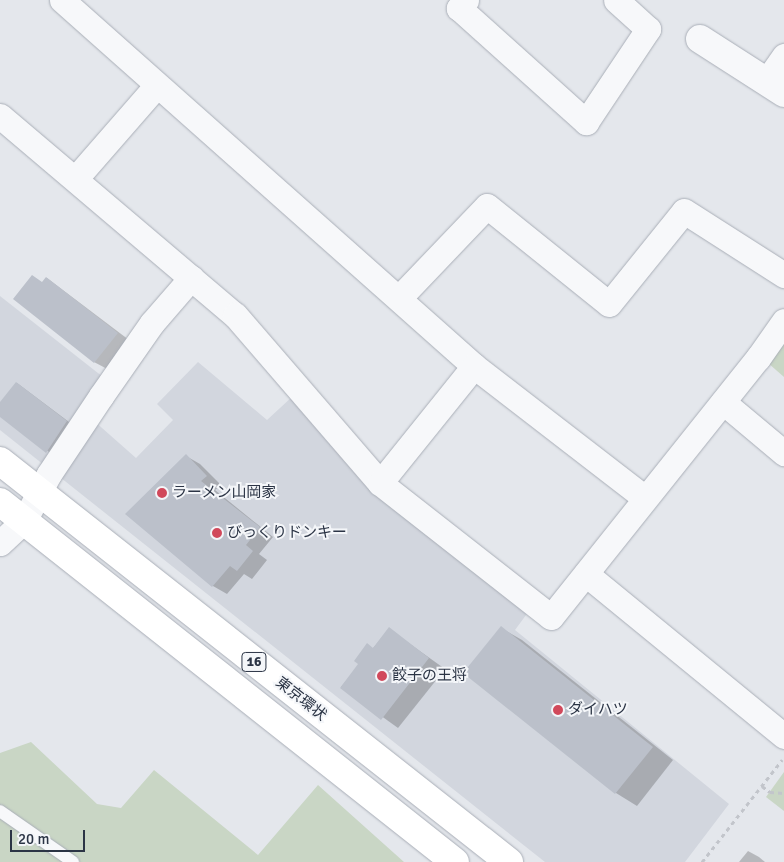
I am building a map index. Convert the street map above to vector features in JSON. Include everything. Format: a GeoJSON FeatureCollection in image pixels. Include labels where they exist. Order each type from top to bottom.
{"type":"FeatureCollection","features":[{"type":"Feature","properties":{"kind":"highway","name":"東京環状"},"geometry":{"type":"LineString","coordinates":[[0,461],[509,862]]}},
{"type":"Feature","properties":{"kind":"highway","name":"16"},"geometry":{"type":"LineString","coordinates":[[0,502],[456,862]]}},
{"type":"Feature","properties":{"kind":"street"},"geometry":{"type":"LineString","coordinates":[[62,0],[474,366],[645,498]]}},
{"type":"Feature","properties":{"kind":"street"},"geometry":{"type":"LineString","coordinates":[[466,0],[459,8],[586,122],[648,29],[616,0]]}},
{"type":"Feature","properties":{"kind":"street"},"geometry":{"type":"LineString","coordinates":[[700,39],[775,88],[784,56]]}},
{"type":"Feature","properties":{"kind":"street"},"geometry":{"type":"LineString","coordinates":[[76,178],[157,85]]}},
{"type":"Feature","properties":{"kind":"street"},"geometry":{"type":"LineString","coordinates":[[0,116],[76,178],[191,278],[255,337],[380,482],[551,617],[724,402],[784,321]]}},
{"type":"Feature","properties":{"kind":"street"},"geometry":{"type":"LineString","coordinates":[[399,298],[487,206],[609,304],[684,211],[784,276]]}},
{"type":"Feature","properties":{"kind":"street"},"geometry":{"type":"LineString","coordinates":[[0,544],[24,521],[38,491],[152,323],[191,278]]}},
{"type":"Feature","properties":{"kind":"street"},"geometry":{"type":"LineString","coordinates":[[380,482],[474,366]]}},
{"type":"Feature","properties":{"kind":"street"},"geometry":{"type":"LineString","coordinates":[[724,402],[784,453]]}},
{"type":"Feature","properties":{"kind":"street"},"geometry":{"type":"LineString","coordinates":[[586,574],[784,736]]}},
{"type":"Feature","properties":{"kind":"lane"},"geometry":{"type":"LineString","coordinates":[[0,811],[72,862]]}},
{"type":"Feature","properties":{"kind":"path"},"geometry":{"type":"LineString","coordinates":[[702,862],[784,758]]}},
{"type":"Feature","properties":{"kind":"path"},"geometry":{"type":"LineString","coordinates":[[762,786],[770,792],[784,793]]}},
{"type":"Feature","properties":{"kind":"shaded area"},"geometry":{"type":"Polygon","coordinates":[[[0,296],[103,377],[44,465],[0,430],[0,296]]]}},
{"type":"Feature","properties":{"kind":"shaded area"},"geometry":{"type":"Polygon","coordinates":[[[198,362],[267,420],[293,396],[529,611],[515,630],[729,804],[685,862],[545,862],[56,474],[93,420],[136,458],[173,420],[157,404],[198,362]]]}},
{"type":"Feature","properties":{"kind":"green space"},"geometry":{"type":"Polygon","coordinates":[[[784,339],[784,377],[768,363],[784,339]]]}},
{"type":"Feature","properties":{"kind":"green space"},"geometry":{"type":"Polygon","coordinates":[[[31,742],[97,804],[121,808],[154,770],[258,855],[318,785],[404,862],[0,862],[0,753],[31,742]]]}},
{"type":"Feature","properties":{"kind":"green space"},"geometry":{"type":"Polygon","coordinates":[[[784,772],[784,811],[766,797],[784,772]]]}},
{"type":"Feature","properties":{"kind":"building"},"geometry":{"type":"Polygon","coordinates":[[[32,275],[42,282],[46,277],[118,333],[94,363],[13,299],[32,275]]]}},
{"type":"Feature","properties":{"kind":"building"},"geometry":{"type":"Polygon","coordinates":[[[16,382],[67,421],[46,453],[0,417],[0,402],[16,382]]]}},
{"type":"Feature","properties":{"kind":"building"},"geometry":{"type":"Polygon","coordinates":[[[186,454],[207,476],[201,481],[260,527],[246,545],[253,551],[237,571],[230,566],[212,587],[125,514],[186,454]]]}},
{"type":"Feature","properties":{"kind":"building","name":"ダイハツ"},"geometry":{"type":"Polygon","coordinates":[[[501,626],[653,747],[615,794],[463,673],[501,626]]]}},
{"type":"Feature","properties":{"kind":"building","name":"餃子の王将"},"geometry":{"type":"Polygon","coordinates":[[[389,627],[429,658],[381,720],[340,688],[358,664],[354,661],[367,643],[373,648],[389,627]]]}},
{"type":"Feature","properties":{"kind":"place","name":"ラーメン山岡家"},"geometry":{"type":"Point","coordinates":[162,493]}},
{"type":"Feature","properties":{"kind":"place","name":"びっくりドンキー"},"geometry":{"type":"Point","coordinates":[217,533]}},
{"type":"Feature","properties":{"kind":"place","name":"餃子の王将"},"geometry":{"type":"Point","coordinates":[382,676]}},
{"type":"Feature","properties":{"kind":"place","name":"ダイハツ"},"geometry":{"type":"Point","coordinates":[558,710]}}]}
